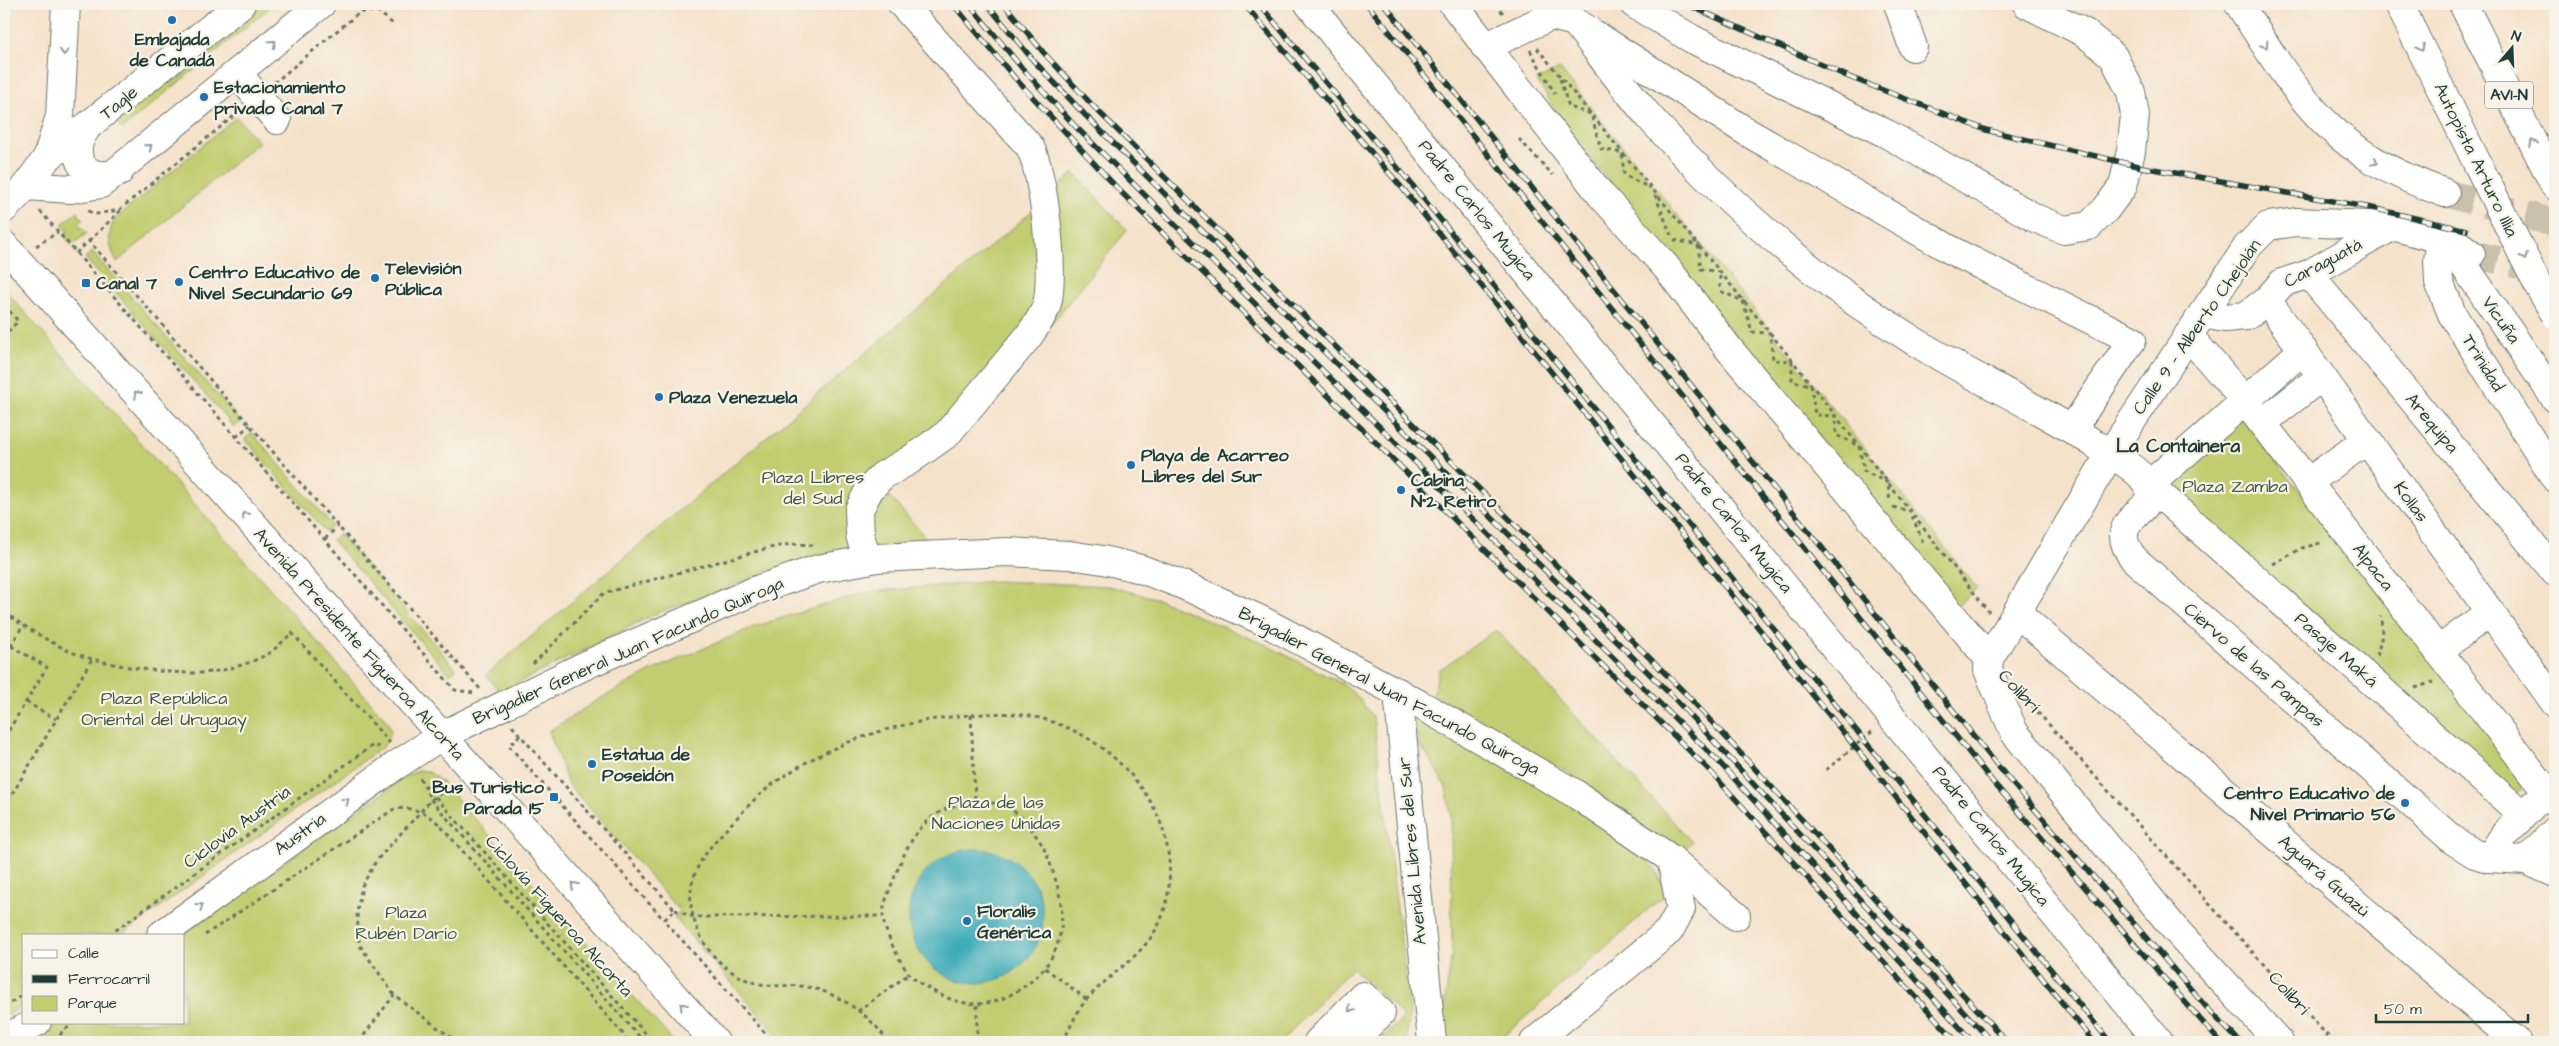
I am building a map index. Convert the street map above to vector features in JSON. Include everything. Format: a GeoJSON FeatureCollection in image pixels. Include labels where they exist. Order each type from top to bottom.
{"type":"FeatureCollection","features":[{"type":"Feature","properties":{"kind":"main road"},"geometry":{"type":"LineString","coordinates":[[47,158],[60,116],[66,4]]}},
{"type":"Feature","properties":{"kind":"main road","name":"Tagle"},"geometry":{"type":"LineString","coordinates":[[17,195],[47,158],[86,129],[241,4]]}},
{"type":"Feature","properties":{"kind":"main road"},"geometry":{"type":"LineString","coordinates":[[17,195],[84,188],[101,184],[119,172],[321,4]]}},
{"type":"Feature","properties":{"kind":"main road"},"geometry":{"type":"LineString","coordinates":[[867,560],[860,535],[859,510],[869,490],[882,476],[910,460],[946,434],[1028,337],[1040,321],[1047,305],[1049,264],[1040,176],[1030,147],[902,4]]}},
{"type":"Feature","properties":{"kind":"main road","name":"Padre Carlos Mugica"},"geometry":{"type":"LineString","coordinates":[[1309,4],[2159,1042]]}},
{"type":"Feature","properties":{"kind":"main road"},"geometry":{"type":"LineString","coordinates":[[1453,4],[1601,195],[1666,267],[1730,349],[1989,659]]}},
{"type":"Feature","properties":{"kind":"main road"},"geometry":{"type":"LineString","coordinates":[[1634,4],[1692,39],[1888,134],[2035,218],[2064,230],[2089,226],[2106,209],[2122,186],[2131,150],[2135,115],[2131,92],[2113,56],[2085,33],[2027,4]]}},
{"type":"Feature","properties":{"kind":"main road"},"geometry":{"type":"LineString","coordinates":[[1898,4],[1913,47]]}},
{"type":"Feature","properties":{"kind":"main road"},"geometry":{"type":"LineString","coordinates":[[2239,4],[2296,91],[2338,137],[2372,160],[2396,173],[2446,193]]}},
{"type":"Feature","properties":{"kind":"main road","name":"Autopista Arturo Illia"},"geometry":{"type":"LineString","coordinates":[[2399,4],[2538,285],[2555,314]]}},
{"type":"Feature","properties":{"kind":"main road","name":"AV1-N"},"geometry":{"type":"LineString","coordinates":[[2463,4],[2555,186]]}},
{"type":"Feature","properties":{"kind":"main road"},"geometry":{"type":"LineString","coordinates":[[1484,46],[1551,16],[1575,22],[1747,132],[1958,254],[2132,340],[2072,429]]}},
{"type":"Feature","properties":{"kind":"main road"},"geometry":{"type":"LineString","coordinates":[[1575,22],[1651,119],[1733,205],[1840,290],[1914,341],[2072,429],[2137,473],[2149,486],[2303,350]]}},
{"type":"Feature","properties":{"kind":"main road"},"geometry":{"type":"LineString","coordinates":[[237,73],[277,120]]}},
{"type":"Feature","properties":{"kind":"main road"},"geometry":{"type":"LineString","coordinates":[[86,129],[79,138],[77,150],[79,161],[86,170],[97,175],[108,176],[119,172]]}},
{"type":"Feature","properties":{"kind":"main road","name":"Calle 9 - Alberto Chejolán"},"geometry":{"type":"LineString","coordinates":[[1989,659],[2110,454],[2247,247],[2268,226],[2296,222],[2393,226],[2453,245]]}},
{"type":"Feature","properties":{"kind":"main road","name":"Caraguatá"},"geometry":{"type":"LineString","coordinates":[[2195,325],[2225,318],[2246,316],[2267,300],[2282,283],[2309,274],[2393,226]]}},
{"type":"Feature","properties":{"kind":"main road","name":"Avenida Presidente Figueroa Alcorta"},"geometry":{"type":"LineString","coordinates":[[4,245],[715,1042]]}},
{"type":"Feature","properties":{"kind":"main road","name":"Vicuña"},"geometry":{"type":"LineString","coordinates":[[2453,245],[2555,398]]}},
{"type":"Feature","properties":{"kind":"main road","name":"Trinidad"},"geometry":{"type":"LineString","coordinates":[[2453,245],[2438,260],[2439,282],[2452,314],[2555,478]]}},
{"type":"Feature","properties":{"kind":"main road","name":"Arequipa"},"geometry":{"type":"LineString","coordinates":[[2309,274],[2555,572]]}},
{"type":"Feature","properties":{"kind":"main road","name":"Kollas"},"geometry":{"type":"LineString","coordinates":[[2267,300],[2555,703]]}},
{"type":"Feature","properties":{"kind":"main road","name":"Alpaca"},"geometry":{"type":"LineString","coordinates":[[2195,325],[2262,424],[2551,796]]}},
{"type":"Feature","properties":{"kind":"main road"},"geometry":{"type":"LineString","coordinates":[[2262,424],[2321,377]]}},
{"type":"Feature","properties":{"kind":"main road"},"geometry":{"type":"LineString","coordinates":[[2308,482],[2367,440]]}},
{"type":"Feature","properties":{"kind":"main road","name":"Pasaje Maká"},"geometry":{"type":"LineString","coordinates":[[2149,486],[2524,815]]}},
{"type":"Feature","properties":{"kind":"main road","name":"Ciervo de las Pampas"},"geometry":{"type":"LineString","coordinates":[[2149,486],[2151,496],[2147,503],[2129,521],[2122,538],[2124,546],[2134,559],[2454,840],[2475,854],[2489,858],[2526,860]]}},
{"type":"Feature","properties":{"kind":"main road","name":"Brigadier General Juan Facundo Quiroga"},"geometry":{"type":"LineString","coordinates":[[441,736],[588,664],[754,591],[818,569],[867,560],[1007,552],[1069,555],[1122,564],[1183,585],[1261,620],[1398,692],[1574,793],[1671,859],[1736,916]]}},
{"type":"Feature","properties":{"kind":"main road"},"geometry":{"type":"LineString","coordinates":[[2438,651],[2490,612]]}},
{"type":"Feature","properties":{"kind":"main road","name":"Aguará Guazú"},"geometry":{"type":"LineString","coordinates":[[2011,623],[2516,1042]]}},
{"type":"Feature","properties":{"kind":"main road","name":"Colibrí"},"geometry":{"type":"LineString","coordinates":[[1989,659],[1988,670],[2014,732],[2173,926],[2279,1042]]}},
{"type":"Feature","properties":{"kind":"main road","name":"Avenida Libres del Sur"},"geometry":{"type":"LineString","coordinates":[[1398,692],[1427,1009],[1432,1042]]}},
{"type":"Feature","properties":{"kind":"main road","name":"Austria"},"geometry":{"type":"LineString","coordinates":[[162,934],[400,763],[441,736]]}},
{"type":"Feature","properties":{"kind":"main road"},"geometry":{"type":"LineString","coordinates":[[2489,858],[2505,834],[2524,815],[2551,796]]}},
{"type":"Feature","properties":{"kind":"main road"},"geometry":{"type":"LineString","coordinates":[[2555,831],[2526,860],[2555,873]]}},
{"type":"Feature","properties":{"kind":"main road"},"geometry":{"type":"LineString","coordinates":[[1534,1042],[1668,931],[1681,909],[1671,859]]}},
{"type":"Feature","properties":{"kind":"main road"},"geometry":{"type":"LineString","coordinates":[[1318,1042],[1363,996],[1381,1012],[1351,1042]]}},
{"type":"Feature","properties":{"kind":"main road","name":"Avenida Libres del Sur"},"geometry":{"type":"LineString","coordinates":[[1420,1042],[1427,1009]]}},
{"type":"Feature","properties":{"kind":"main road"},"geometry":{"type":"LineString","coordinates":[[4,1039],[33,1024]]}},
{"type":"Feature","properties":{"kind":"path"},"geometry":{"type":"LineString","coordinates":[[76,253],[129,203],[355,16],[363,12],[378,11],[393,24]]}},
{"type":"Feature","properties":{"kind":"path"},"geometry":{"type":"LineString","coordinates":[[1518,31],[1534,45],[1770,333],[1942,551],[2011,623]]}},
{"type":"Feature","properties":{"kind":"path"},"geometry":{"type":"LineString","coordinates":[[1559,76],[1569,107],[1591,114]]}},
{"type":"Feature","properties":{"kind":"path"},"geometry":{"type":"LineString","coordinates":[[1591,114],[1601,149],[1622,153]]}},
{"type":"Feature","properties":{"kind":"path"},"geometry":{"type":"LineString","coordinates":[[1622,153],[1624,175],[1653,190],[1674,240],[1698,245]]}},
{"type":"Feature","properties":{"kind":"path"},"geometry":{"type":"LineString","coordinates":[[17,195],[47,219],[455,690],[485,694],[89,241]]}},
{"type":"Feature","properties":{"kind":"path"},"geometry":{"type":"LineString","coordinates":[[79,208],[97,214],[108,214],[129,203]]}},
{"type":"Feature","properties":{"kind":"path"},"geometry":{"type":"LineString","coordinates":[[47,219],[52,213]]}},
{"type":"Feature","properties":{"kind":"path"},"geometry":{"type":"LineString","coordinates":[[1698,245],[1701,269],[1720,272]]}},
{"type":"Feature","properties":{"kind":"path"},"geometry":{"type":"LineString","coordinates":[[1720,272],[1720,291],[1743,301]]}},
{"type":"Feature","properties":{"kind":"path"},"geometry":{"type":"LineString","coordinates":[[1743,301],[1752,332],[1770,333]]}},
{"type":"Feature","properties":{"kind":"path"},"geometry":{"type":"LineString","coordinates":[[4,305],[18,321],[4,336]]}},
{"type":"Feature","properties":{"kind":"path"},"geometry":{"type":"LineString","coordinates":[[1770,333],[1773,360],[1792,361]]}},
{"type":"Feature","properties":{"kind":"path"},"geometry":{"type":"LineString","coordinates":[[1792,361],[1792,381],[1811,385]]}},
{"type":"Feature","properties":{"kind":"path"},"geometry":{"type":"LineString","coordinates":[[1811,385],[1815,415],[1836,416]]}},
{"type":"Feature","properties":{"kind":"path"},"geometry":{"type":"LineString","coordinates":[[1836,416],[1836,435],[1859,446]]}},
{"type":"Feature","properties":{"kind":"path"},"geometry":{"type":"LineString","coordinates":[[236,437],[250,426]]}},
{"type":"Feature","properties":{"kind":"path"},"geometry":{"type":"LineString","coordinates":[[1859,446],[1864,471],[1888,483]]}},
{"type":"Feature","properties":{"kind":"path"},"geometry":{"type":"LineString","coordinates":[[1888,483],[1890,506],[1910,512]]}},
{"type":"Feature","properties":{"kind":"path"},"geometry":{"type":"LineString","coordinates":[[1910,512],[1924,545]]}},
{"type":"Feature","properties":{"kind":"path"},"geometry":{"type":"LineString","coordinates":[[324,539],[338,526]]}},
{"type":"Feature","properties":{"kind":"path"},"geometry":{"type":"LineString","coordinates":[[2261,584],[2267,570],[2285,556],[2320,542],[2352,539]]}},
{"type":"Feature","properties":{"kind":"path"},"geometry":{"type":"LineString","coordinates":[[528,668],[604,593],[769,548],[791,544],[816,545]]}},
{"type":"Feature","properties":{"kind":"path"},"geometry":{"type":"LineString","coordinates":[[1938,561],[1942,551]]}},
{"type":"Feature","properties":{"kind":"path"},"geometry":{"type":"LineString","coordinates":[[2360,671],[2376,658],[2381,647],[2380,609]]}},
{"type":"Feature","properties":{"kind":"path"},"geometry":{"type":"LineString","coordinates":[[4,612],[23,626],[70,651],[92,659],[145,668],[200,673],[226,669],[267,654],[292,633],[431,800],[644,1042]]}},
{"type":"Feature","properties":{"kind":"path"},"geometry":{"type":"LineString","coordinates":[[11,646],[23,626]]}},
{"type":"Feature","properties":{"kind":"path"},"geometry":{"type":"LineString","coordinates":[[4,642],[47,667],[4,738]]}},
{"type":"Feature","properties":{"kind":"path"},"geometry":{"type":"LineString","coordinates":[[4,808],[92,659]]}},
{"type":"Feature","properties":{"kind":"path"},"geometry":{"type":"LineString","coordinates":[[2401,707],[2406,692],[2432,682],[2461,680]]}},
{"type":"Feature","properties":{"kind":"path","name":"Colibrí"},"geometry":{"type":"LineString","coordinates":[[2021,693],[2079,755],[2333,1042]]}},
{"type":"Feature","properties":{"kind":"path"},"geometry":{"type":"LineString","coordinates":[[26,702],[56,720]]}},
{"type":"Feature","properties":{"kind":"path"},"geometry":{"type":"LineString","coordinates":[[496,708],[675,910],[694,917],[883,916]]}},
{"type":"Feature","properties":{"kind":"path"},"geometry":{"type":"LineString","coordinates":[[888,1042],[882,1033],[858,1011],[833,996],[810,987],[769,986],[747,981],[724,966],[699,933],[694,917],[691,883],[702,856],[763,792],[811,759],[877,731],[940,717],[991,713],[1040,718],[1071,729],[1103,747],[1130,773],[1155,807],[1164,832],[1170,884],[1164,911],[1151,940],[1086,999],[1063,1042]]}},
{"type":"Feature","properties":{"kind":"path"},"geometry":{"type":"LineString","coordinates":[[1826,770],[1863,741],[1891,714]]}},
{"type":"Feature","properties":{"kind":"path"},"geometry":{"type":"LineString","coordinates":[[971,715],[975,801]]}},
{"type":"Feature","properties":{"kind":"path"},"geometry":{"type":"LineString","coordinates":[[520,735],[510,746],[773,1042]]}},
{"type":"Feature","properties":{"kind":"path","name":"Ciclovía Austria"},"geometry":{"type":"LineString","coordinates":[[110,934],[373,745],[400,763]]}},
{"type":"Feature","properties":{"kind":"path","name":"Ciclovía Figueroa Alcorta"},"geometry":{"type":"LineString","coordinates":[[400,763],[435,797],[654,1042]]}},
{"type":"Feature","properties":{"kind":"path"},"geometry":{"type":"LineString","coordinates":[[448,788],[431,800],[420,811],[376,861],[362,886],[357,912],[359,944],[394,994],[457,1042]]}},
{"type":"Feature","properties":{"kind":"path"},"geometry":{"type":"LineString","coordinates":[[975,801],[1002,804],[1012,809],[1029,825],[1049,858],[1062,908],[1063,922],[1057,945],[1045,968],[1026,986],[1002,1000],[977,1005],[956,1002],[930,990],[909,974],[892,946],[883,916],[903,856],[919,829],[941,810],[975,801]]}},
{"type":"Feature","properties":{"kind":"path"},"geometry":{"type":"LineString","coordinates":[[200,938],[394,809],[404,807],[420,811],[438,824],[630,1042]]}},
{"type":"Feature","properties":{"kind":"path"},"geometry":{"type":"LineString","coordinates":[[664,920],[675,910]]}},
{"type":"Feature","properties":{"kind":"path"},"geometry":{"type":"LineString","coordinates":[[1045,968],[1086,999]]}},
{"type":"Feature","properties":{"kind":"path"},"geometry":{"type":"LineString","coordinates":[[858,1011],[909,974]]}},
{"type":"Feature","properties":{"kind":"path"},"geometry":{"type":"LineString","coordinates":[[359,1042],[394,994]]}},
{"type":"Feature","properties":{"kind":"path"},"geometry":{"type":"LineString","coordinates":[[4,1007],[22,995]]}},
{"type":"Feature","properties":{"kind":"path"},"geometry":{"type":"LineString","coordinates":[[977,1005],[977,1042]]}},
{"type":"Feature","properties":{"kind":"path"},"geometry":{"type":"LineString","coordinates":[[56,1042],[62,1032],[72,1024]]}},
{"type":"Feature","properties":{"kind":"green space"},"geometry":{"type":"Polygon","coordinates":[[[251,4],[274,4],[122,129],[112,118],[251,4]]]}},
{"type":"Feature","properties":{"kind":"green space"},"geometry":{"type":"Polygon","coordinates":[[[1560,69],[1977,588],[1957,607],[1564,125],[1537,80],[1560,69]]]}},
{"type":"Feature","properties":{"kind":"green space"},"geometry":{"type":"Polygon","coordinates":[[[236,117],[259,142],[117,262],[110,241],[110,231],[114,220],[236,117]]]}},
{"type":"Feature","properties":{"kind":"green space","name":"Plaza Libres del Sud"},"geometry":{"type":"Polygon","coordinates":[[[1074,173],[1127,230],[956,442],[882,488],[928,540],[891,546],[837,551],[773,569],[713,594],[657,613],[500,692],[486,675],[1023,219],[1074,173]]]}},
{"type":"Feature","properties":{"kind":"green space"},"geometry":{"type":"Polygon","coordinates":[[[77,212],[83,219],[78,224],[87,233],[72,245],[64,235],[68,232],[62,224],[77,212]]]}},
{"type":"Feature","properties":{"kind":"green space"},"geometry":{"type":"Polygon","coordinates":[[[92,252],[241,422],[234,427],[85,258],[92,252]]]}},
{"type":"Feature","properties":{"kind":"green space","name":"Plaza República Oriental del Uruguay"},"geometry":{"type":"Polygon","coordinates":[[[4,289],[382,715],[388,723],[391,732],[384,746],[122,934],[22,934],[22,1005],[4,1018],[4,289]]]}},
{"type":"Feature","properties":{"kind":"green space","name":"Plaza Zamba"},"geometry":{"type":"Polygon","coordinates":[[[2238,414],[2531,779],[2509,800],[2167,487],[2238,414]]]}},
{"type":"Feature","properties":{"kind":"green space"},"geometry":{"type":"Polygon","coordinates":[[[252,433],[333,526],[326,532],[245,439],[252,433]]]}},
{"type":"Feature","properties":{"kind":"green space"},"geometry":{"type":"Polygon","coordinates":[[[339,534],[456,669],[449,674],[332,540],[339,534]]]}},
{"type":"Feature","properties":{"kind":"green space","name":"Plaza de las Naciones Unidas"},"geometry":{"type":"Polygon","coordinates":[[[996,581],[1108,586],[1155,598],[1264,644],[1341,683],[1358,697],[1373,717],[1374,723],[1410,1013],[1406,1042],[1378,1042],[1404,1017],[1352,968],[1281,1042],[783,1042],[674,917],[680,911],[568,784],[549,731],[596,701],[651,671],[756,626],[866,592],[996,581]]]}},
{"type":"Feature","properties":{"kind":"green space"},"geometry":{"type":"Polygon","coordinates":[[[1496,630],[1692,842],[1680,853],[1574,776],[1433,695],[1439,670],[1496,630]]]}},
{"type":"Feature","properties":{"kind":"green space"},"geometry":{"type":"Polygon","coordinates":[[[1414,706],[1627,834],[1655,869],[1667,893],[1497,1042],[1439,1042],[1452,952],[1451,814],[1446,787],[1428,756],[1419,745],[1414,726],[1414,706]]]}},
{"type":"Feature","properties":{"kind":"green space","name":"Plaza Rubén Darío"},"geometry":{"type":"Polygon","coordinates":[[[420,770],[429,772],[443,783],[674,1042],[41,1042],[46,1032],[56,1024],[185,1024],[185,934],[183,934],[408,775],[420,770]]]}},
{"type":"Feature","properties":{"kind":"water"},"geometry":{"type":"Polygon","coordinates":[[[976,849],[1002,854],[1024,868],[1038,890],[1043,916],[1038,942],[1024,964],[1002,978],[976,983],[950,978],[928,964],[914,942],[909,916],[914,890],[928,868],[950,854],[976,849]]]}},
{"type":"Feature","properties":{"kind":"tunnel"},"geometry":{"type":"LineString","coordinates":[[2445,193],[2555,223]]}},
{"type":"Feature","properties":{"kind":"tunnel"},"geometry":{"type":"LineString","coordinates":[[2471,254],[2555,273]]}},
{"type":"Feature","properties":{"kind":"railway"},"geometry":{"type":"LineString","coordinates":[[953,4],[1014,77],[1120,191],[1709,770],[1957,1042]]}},
{"type":"Feature","properties":{"kind":"railway"},"geometry":{"type":"LineString","coordinates":[[969,4],[1022,68],[1075,126],[1719,762],[1973,1042]]}},
{"type":"Feature","properties":{"kind":"railway"},"geometry":{"type":"LineString","coordinates":[[987,4],[1033,60],[1085,115],[1673,697],[1992,1042]]}},
{"type":"Feature","properties":{"kind":"railway"},"geometry":{"type":"LineString","coordinates":[[1004,4],[1043,52],[1094,107],[1685,693],[2007,1042]]}},
{"type":"Feature","properties":{"kind":"railway"},"geometry":{"type":"LineString","coordinates":[[1244,4],[1403,189],[2094,1042]]}},
{"type":"Feature","properties":{"kind":"railway"},"geometry":{"type":"LineString","coordinates":[[1259,4],[1409,181],[2110,1042]]}},
{"type":"Feature","properties":{"kind":"railway"},"geometry":{"type":"LineString","coordinates":[[1367,4],[1992,781],[2220,1042]]}},
{"type":"Feature","properties":{"kind":"railway"},"geometry":{"type":"LineString","coordinates":[[1384,4],[2006,776],[2208,1009],[2240,1042]]}},
{"type":"Feature","properties":{"kind":"railway"},"geometry":{"type":"LineString","coordinates":[[1686,4],[1849,77],[1986,130],[2142,167],[2372,208],[2466,230]]}},
{"type":"Feature","properties":{"kind":"place","name":"Embajada de Canadá"},"geometry":{"type":"Point","coordinates":[172,20]}},
{"type":"Feature","properties":{"kind":"place","name":"Estacionamiento privado Canal 7"},"geometry":{"type":"Point","coordinates":[204,97]}},
{"type":"Feature","properties":{"kind":"place","name":"Televisión Pública"},"geometry":{"type":"Point","coordinates":[375,278]}},
{"type":"Feature","properties":{"kind":"place","name":"Centro Educativo de Nivel Secundario 69"},"geometry":{"type":"Point","coordinates":[179,282]}},
{"type":"Feature","properties":{"kind":"place","name":"Canal 7"},"geometry":{"type":"Point","coordinates":[86,283]}},
{"type":"Feature","properties":{"kind":"place","name":"Plaza Venezuela"},"geometry":{"type":"Point","coordinates":[659,397]}},
{"type":"Feature","properties":{"kind":"place","name":"Playa de Acarreo Libres del Sur"},"geometry":{"type":"Point","coordinates":[1131,465]}},
{"type":"Feature","properties":{"kind":"place","name":"Cabina N°2 Retiro"},"geometry":{"type":"Point","coordinates":[1401,490]}},
{"type":"Feature","properties":{"kind":"place","name":"Estatua de Poseidón"},"geometry":{"type":"Point","coordinates":[592,764]}},
{"type":"Feature","properties":{"kind":"place","name":"Bus Turistico Parada 15"},"geometry":{"type":"Point","coordinates":[554,797]}},
{"type":"Feature","properties":{"kind":"place","name":"Centro Educativo de Nivel Primario 56"},"geometry":{"type":"Point","coordinates":[2405,803]}},
{"type":"Feature","properties":{"kind":"place","name":"Floralis Genérica"},"geometry":{"type":"Point","coordinates":[967,921]}},
{"type":"Feature","properties":{"kind":"district","name":"La Containera"},"geometry":{"type":"Point","coordinates":[2178,446]}}]}
